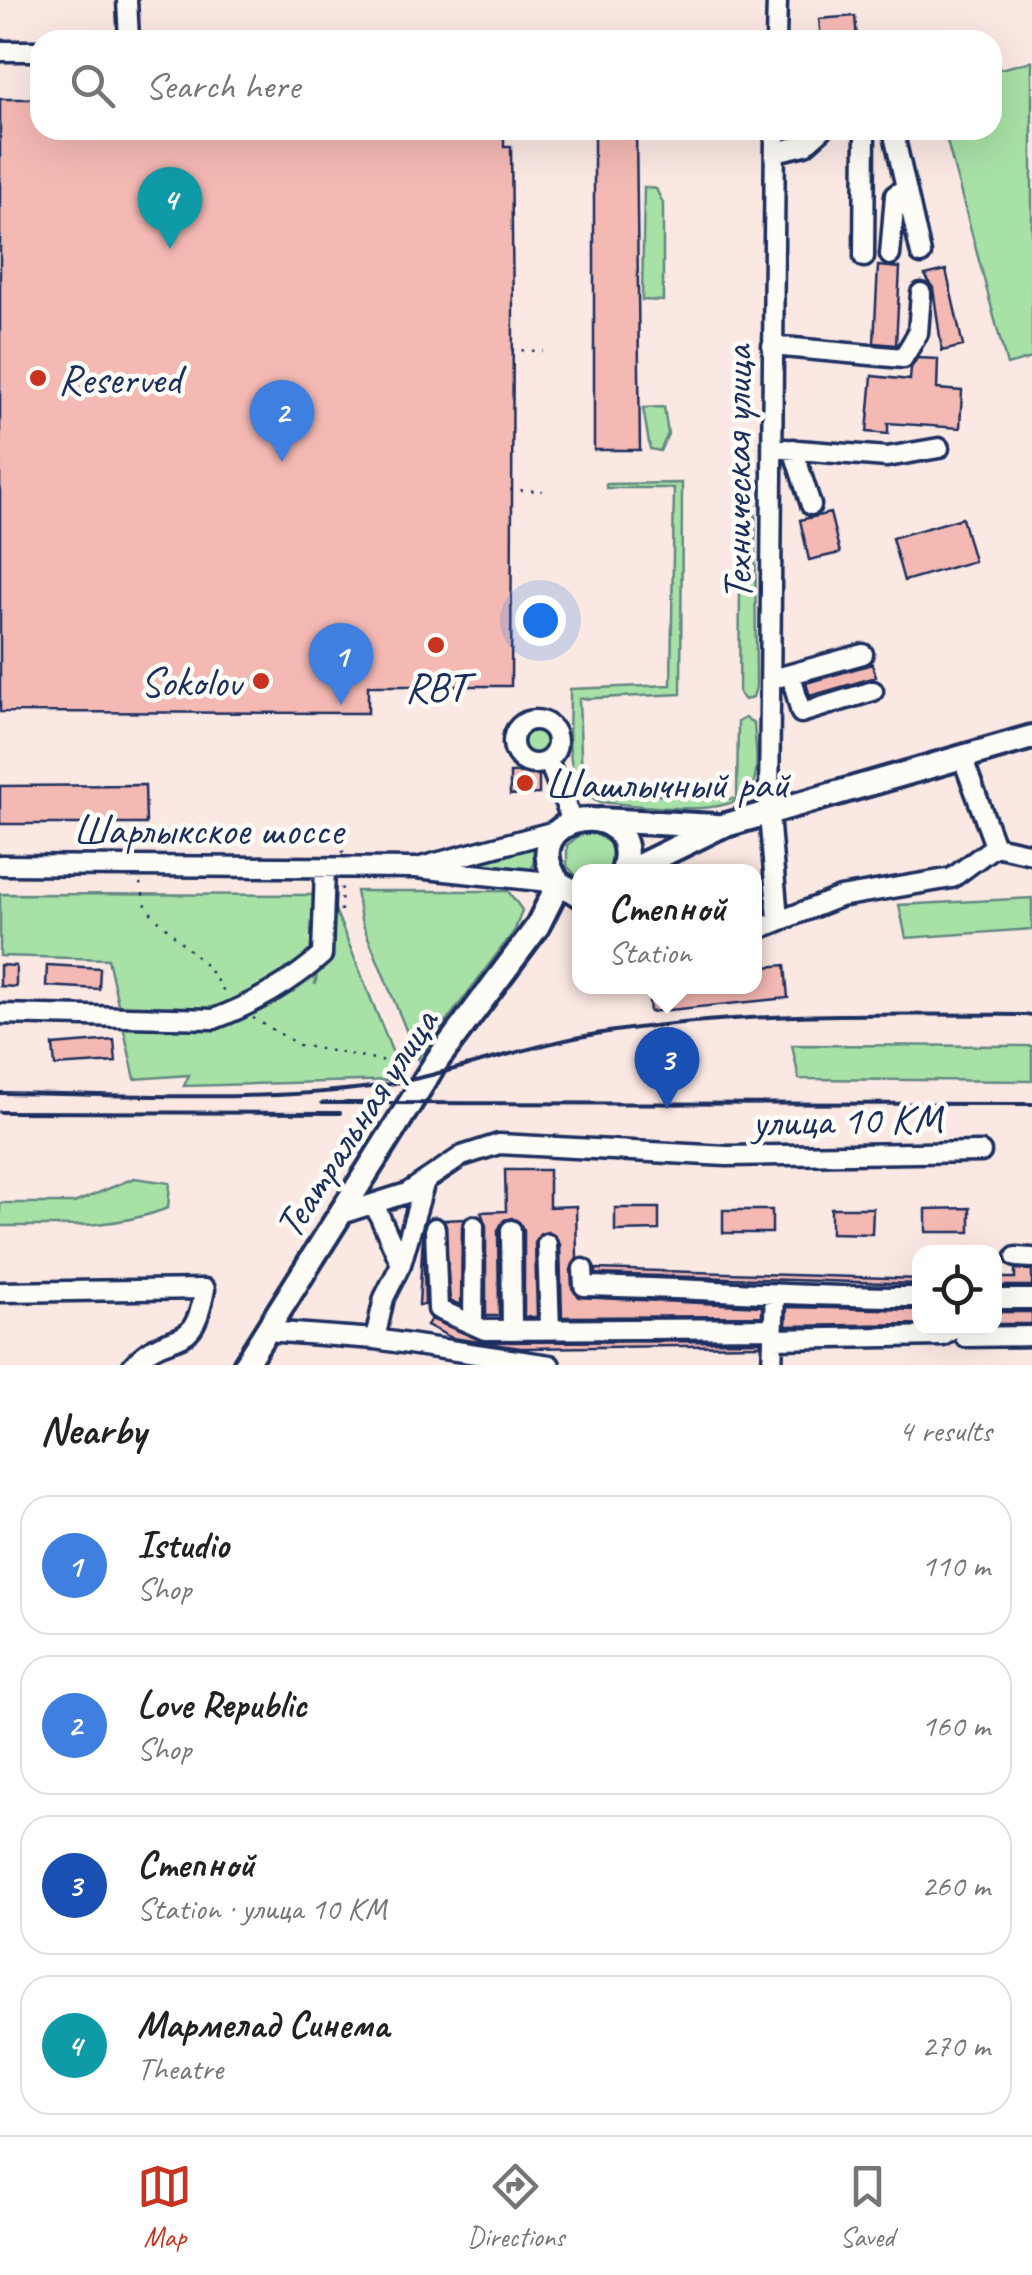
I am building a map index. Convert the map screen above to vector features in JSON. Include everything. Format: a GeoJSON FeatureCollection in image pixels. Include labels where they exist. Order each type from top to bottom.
{"type":"FeatureCollection","features":[{"type":"Feature","properties":{"kind":"main road"},"geometry":{"type":"LineString","coordinates":[[569,889],[548,857],[566,826],[600,820],[719,826],[769,816],[1032,737]]}},
{"type":"Feature","properties":{"kind":"main road"},"geometry":{"type":"LineString","coordinates":[[600,820],[617,832],[624,845],[625,864]]}},
{"type":"Feature","properties":{"kind":"main road"},"geometry":{"type":"LineString","coordinates":[[641,864],[719,826]]}},
{"type":"Feature","properties":{"kind":"main road","name":"Театральная улица"},"geometry":{"type":"LineString","coordinates":[[245,1365],[438,1059],[569,889]]}},
{"type":"Feature","properties":{"kind":"main road","name":"Театральная улица"},"geometry":{"type":"LineString","coordinates":[[536,927],[572,908]]}},
{"type":"Feature","properties":{"kind":"street"},"geometry":{"type":"LineString","coordinates":[[127,0],[128,30]]}},
{"type":"Feature","properties":{"kind":"street"},"geometry":{"type":"LineString","coordinates":[[776,30],[777,0]]}},
{"type":"Feature","properties":{"kind":"street"},"geometry":{"type":"LineString","coordinates":[[0,50],[30,50]]}},
{"type":"Feature","properties":{"kind":"street","name":"Техническая улица"},"geometry":{"type":"LineString","coordinates":[[775,140],[769,816],[778,918]]}},
{"type":"Feature","properties":{"kind":"street"},"geometry":{"type":"LineString","coordinates":[[775,152],[811,140]]}},
{"type":"Feature","properties":{"kind":"street"},"geometry":{"type":"LineString","coordinates":[[864,257],[865,140]]}},
{"type":"Feature","properties":{"kind":"street"},"geometry":{"type":"LineString","coordinates":[[895,140],[922,254]]}},
{"type":"Feature","properties":{"kind":"street"},"geometry":{"type":"LineString","coordinates":[[890,255],[895,196],[905,188]]}},
{"type":"Feature","properties":{"kind":"street"},"geometry":{"type":"LineString","coordinates":[[772,346],[903,358],[918,334],[921,294]]}},
{"type":"Feature","properties":{"kind":"street"},"geometry":{"type":"LineString","coordinates":[[772,448],[887,457],[939,448]]}},
{"type":"Feature","properties":{"kind":"street"},"geometry":{"type":"LineString","coordinates":[[793,449],[811,505]]}},
{"type":"Feature","properties":{"kind":"street"},"geometry":{"type":"LineString","coordinates":[[770,680],[863,654]]}},
{"type":"Feature","properties":{"kind":"street"},"geometry":{"type":"LineString","coordinates":[[791,674],[801,712],[873,690]]}},
{"type":"Feature","properties":{"kind":"street"},"geometry":{"type":"LineString","coordinates":[[963,758],[994,846]]}},
{"type":"Feature","properties":{"kind":"street"},"geometry":{"type":"LineString","coordinates":[[548,760],[566,826]]}},
{"type":"Feature","properties":{"kind":"street","name":"Шарлыкское шоссе"},"geometry":{"type":"LineString","coordinates":[[416,868],[566,826]]}},
{"type":"Feature","properties":{"kind":"street"},"geometry":{"type":"LineString","coordinates":[[762,927],[840,897],[952,878],[994,846],[1032,854]]}},
{"type":"Feature","properties":{"kind":"street","name":"Шарлыкское шоссе"},"geometry":{"type":"LineString","coordinates":[[0,865],[416,868],[569,889]]}},
{"type":"Feature","properties":{"kind":"street"},"geometry":{"type":"LineString","coordinates":[[0,1014],[214,1019],[231,1013],[300,974],[322,955],[325,868]]}},
{"type":"Feature","properties":{"kind":"street","name":"улица 10 КМ"},"geometry":{"type":"LineString","coordinates":[[341,1214],[375,1206],[426,1181],[462,1156],[499,1144],[728,1156],[980,1152]]}},
{"type":"Feature","properties":{"kind":"street"},"geometry":{"type":"LineString","coordinates":[[375,1340],[384,1298],[402,1264],[426,1181]]}},
{"type":"Feature","properties":{"kind":"street"},"geometry":{"type":"LineString","coordinates":[[375,1206],[402,1264]]}},
{"type":"Feature","properties":{"kind":"street"},"geometry":{"type":"LineString","coordinates":[[474,1226],[474,1323]]}},
{"type":"Feature","properties":{"kind":"street"},"geometry":{"type":"LineString","coordinates":[[435,1228],[438,1310],[485,1330],[944,1335]]}},
{"type":"Feature","properties":{"kind":"street"},"geometry":{"type":"LineString","coordinates":[[511,1230],[512,1329]]}},
{"type":"Feature","properties":{"kind":"street"},"geometry":{"type":"LineString","coordinates":[[546,1244],[550,1329]]}},
{"type":"Feature","properties":{"kind":"street"},"geometry":{"type":"LineString","coordinates":[[583,1268],[584,1286],[912,1297]]}},
{"type":"Feature","properties":{"kind":"street"},"geometry":{"type":"LineString","coordinates":[[0,1292],[205,1288],[199,1324],[187,1336],[160,1344],[133,1365]]}},
{"type":"Feature","properties":{"kind":"street"},"geometry":{"type":"LineString","coordinates":[[772,1365],[775,1294]]}},
{"type":"Feature","properties":{"kind":"street"},"geometry":{"type":"LineString","coordinates":[[1002,1299],[1032,1299]]}},
{"type":"Feature","properties":{"kind":"street"},"geometry":{"type":"LineString","coordinates":[[266,1331],[375,1340],[514,1363],[550,1365]]}},
{"type":"Feature","properties":{"kind":"street"},"geometry":{"type":"LineString","coordinates":[[965,1335],[1032,1336]]}},
{"type":"Feature","properties":{"kind":"path"},"geometry":{"type":"LineString","coordinates":[[511,350],[544,351]]}},
{"type":"Feature","properties":{"kind":"path"},"geometry":{"type":"LineString","coordinates":[[510,490],[543,490]]}},
{"type":"Feature","properties":{"kind":"path"},"geometry":{"type":"LineString","coordinates":[[341,910],[342,888]]}},
{"type":"Feature","properties":{"kind":"green space"},"geometry":{"type":"Polygon","coordinates":[[[1032,61],[1032,358],[1007,365],[947,140],[1002,140],[1002,68],[1032,61]]]}},
{"type":"Feature","properties":{"kind":"green space"},"geometry":{"type":"Polygon","coordinates":[[[644,187],[656,189],[663,203],[663,301],[642,300],[644,187]]]}},
{"type":"Feature","properties":{"kind":"green space"},"geometry":{"type":"Polygon","coordinates":[[[664,407],[668,434],[660,451],[650,449],[643,408],[664,407]]]}},
{"type":"Feature","properties":{"kind":"green space"},"geometry":{"type":"Polygon","coordinates":[[[750,481],[755,485],[756,687],[753,697],[745,700],[739,693],[741,487],[750,481]]]}},
{"type":"Feature","properties":{"kind":"green space"},"geometry":{"type":"Polygon","coordinates":[[[682,483],[681,694],[579,699],[582,780],[596,792],[737,799],[738,722],[745,718],[754,723],[754,780],[742,798],[705,808],[599,802],[586,793],[573,768],[570,689],[671,685],[674,488],[606,488],[606,484],[682,483]]]}},
{"type":"Feature","properties":{"kind":"green space"},"geometry":{"type":"Polygon","coordinates":[[[538,727],[549,731],[553,742],[549,753],[538,757],[527,753],[523,742],[527,731],[538,727]]]}},
{"type":"Feature","properties":{"kind":"green space"},"geometry":{"type":"Polygon","coordinates":[[[593,832],[611,844],[611,864],[572,864],[572,871],[567,866],[567,845],[582,833],[593,832]]]}},
{"type":"Feature","properties":{"kind":"green space"},"geometry":{"type":"Polygon","coordinates":[[[537,844],[531,875],[466,864],[537,844]]]}},
{"type":"Feature","properties":{"kind":"green space"},"geometry":{"type":"Polygon","coordinates":[[[356,891],[508,891],[522,910],[515,930],[418,1059],[361,920],[356,891]]]}},
{"type":"Feature","properties":{"kind":"green space"},"geometry":{"type":"Polygon","coordinates":[[[0,894],[319,895],[315,985],[330,897],[396,1061],[397,1080],[184,1086],[189,1075],[135,1079],[108,959],[0,956],[0,894]]]}},
{"type":"Feature","properties":{"kind":"green space"},"geometry":{"type":"Polygon","coordinates":[[[1032,898],[1032,929],[906,938],[899,905],[1032,898]]]}},
{"type":"Feature","properties":{"kind":"green space"},"geometry":{"type":"Polygon","coordinates":[[[792,1045],[1032,1046],[1032,1081],[799,1079],[792,1045]]]}},
{"type":"Feature","properties":{"kind":"green space"},"geometry":{"type":"Polygon","coordinates":[[[134,1178],[170,1183],[168,1208],[106,1223],[0,1226],[0,1203],[74,1203],[134,1178]]]}},
{"type":"Feature","properties":{"kind":"building"},"geometry":{"type":"Polygon","coordinates":[[[855,16],[856,30],[820,30],[819,19],[855,16]]]}},
{"type":"Feature","properties":{"kind":"building"},"geometry":{"type":"Polygon","coordinates":[[[0,99],[30,99],[30,140],[504,140],[504,147],[511,147],[511,686],[368,686],[368,713],[0,712],[0,99]]]}},
{"type":"Feature","properties":{"kind":"building"},"geometry":{"type":"Polygon","coordinates":[[[594,140],[636,140],[640,450],[594,450],[594,140]]]}},
{"type":"Feature","properties":{"kind":"building"},"geometry":{"type":"Polygon","coordinates":[[[878,266],[900,268],[896,345],[874,343],[878,266]]]}},
{"type":"Feature","properties":{"kind":"building"},"geometry":{"type":"Polygon","coordinates":[[[946,270],[963,346],[942,351],[933,288],[925,275],[946,270]]]}},
{"type":"Feature","properties":{"kind":"building"},"geometry":{"type":"Polygon","coordinates":[[[917,358],[938,359],[937,389],[962,391],[960,428],[888,423],[888,434],[867,432],[872,376],[910,380],[917,358]]]}},
{"type":"Feature","properties":{"kind":"building"},"geometry":{"type":"Polygon","coordinates":[[[830,513],[840,553],[809,560],[800,520],[830,513]]]}},
{"type":"Feature","properties":{"kind":"building"},"geometry":{"type":"Polygon","coordinates":[[[962,518],[974,561],[904,581],[892,538],[962,518]]]}},
{"type":"Feature","properties":{"kind":"building"},"geometry":{"type":"Polygon","coordinates":[[[872,664],[876,677],[810,696],[806,683],[872,664]]]}},
{"type":"Feature","properties":{"kind":"building","name":"Шашлычный рай"},"geometry":{"type":"Polygon","coordinates":[[[539,772],[539,794],[510,795],[510,773],[539,772]]]}},
{"type":"Feature","properties":{"kind":"building"},"geometry":{"type":"Polygon","coordinates":[[[145,785],[146,824],[0,824],[0,786],[145,785]]]}},
{"type":"Feature","properties":{"kind":"building"},"geometry":{"type":"Polygon","coordinates":[[[0,965],[16,966],[16,987],[0,986],[0,965]]]}},
{"type":"Feature","properties":{"kind":"building"},"geometry":{"type":"Polygon","coordinates":[[[47,965],[100,968],[99,989],[46,986],[47,965]]]}},
{"type":"Feature","properties":{"kind":"building"},"geometry":{"type":"Polygon","coordinates":[[[785,965],[788,998],[650,1012],[648,994],[762,994],[762,967],[785,965]]]}},
{"type":"Feature","properties":{"kind":"building"},"geometry":{"type":"Polygon","coordinates":[[[114,1040],[116,1062],[55,1066],[53,1045],[114,1040]]]}},
{"type":"Feature","properties":{"kind":"building"},"geometry":{"type":"Polygon","coordinates":[[[505,1170],[549,1170],[549,1207],[576,1206],[577,1258],[571,1270],[572,1288],[579,1297],[762,1306],[762,1316],[562,1317],[560,1244],[548,1232],[540,1234],[535,1243],[537,1317],[524,1317],[524,1230],[512,1218],[504,1220],[498,1230],[499,1316],[486,1316],[486,1226],[481,1212],[506,1211],[505,1170]]]}},
{"type":"Feature","properties":{"kind":"building"},"geometry":{"type":"Polygon","coordinates":[[[615,1208],[659,1208],[659,1230],[615,1231],[615,1208]]]}},
{"type":"Feature","properties":{"kind":"building"},"geometry":{"type":"Polygon","coordinates":[[[831,1208],[873,1208],[872,1234],[831,1233],[831,1208]]]}},
{"type":"Feature","properties":{"kind":"building"},"geometry":{"type":"Polygon","coordinates":[[[970,1208],[970,1232],[926,1232],[926,1209],[970,1208]]]}},
{"type":"Feature","properties":{"kind":"building"},"geometry":{"type":"Polygon","coordinates":[[[723,1210],[772,1210],[772,1233],[723,1233],[723,1210]]]}},
{"type":"Feature","properties":{"kind":"building"},"geometry":{"type":"Polygon","coordinates":[[[464,1219],[461,1305],[450,1301],[444,1220],[464,1219]]]}},
{"type":"Feature","properties":{"kind":"building"},"geometry":{"type":"Polygon","coordinates":[[[423,1234],[425,1305],[419,1305],[423,1234]]]}},
{"type":"Feature","properties":{"kind":"building"},"geometry":{"type":"Polygon","coordinates":[[[596,1269],[912,1279],[912,1284],[596,1274],[596,1269]]]}},
{"type":"Feature","properties":{"kind":"building"},"geometry":{"type":"Polygon","coordinates":[[[1015,1269],[1032,1270],[1032,1286],[1002,1286],[1002,1278],[1015,1278],[1015,1269]]]}},
{"type":"Feature","properties":{"kind":"building"},"geometry":{"type":"Polygon","coordinates":[[[787,1307],[912,1310],[912,1324],[786,1326],[787,1307]]]}},
{"type":"Feature","properties":{"kind":"building"},"geometry":{"type":"Polygon","coordinates":[[[1002,1312],[1032,1312],[1032,1324],[1002,1324],[1002,1312]]]}},
{"type":"Feature","properties":{"kind":"building"},"geometry":{"type":"Polygon","coordinates":[[[431,1319],[485,1342],[761,1341],[760,1345],[521,1348],[452,1338],[427,1325],[431,1319]]]}},
{"type":"Feature","properties":{"kind":"railway"},"geometry":{"type":"LineString","coordinates":[[0,1093],[186,1096],[325,1092],[401,1082],[578,1037],[661,1025],[820,1015],[1032,1015]]}},
{"type":"Feature","properties":{"kind":"railway"},"geometry":{"type":"LineString","coordinates":[[322,1103],[1032,1104]]}},
{"type":"Feature","properties":{"kind":"railway"},"geometry":{"type":"LineString","coordinates":[[0,1112],[340,1113]]}},
{"type":"Feature","properties":{"kind":"place","name":"Мармелад Синема"},"geometry":{"type":"Point","coordinates":[170,249]}},
{"type":"Feature","properties":{"kind":"place","name":"Reserved"},"geometry":{"type":"Point","coordinates":[38,378]}},
{"type":"Feature","properties":{"kind":"place","name":"Love Republic"},"geometry":{"type":"Point","coordinates":[282,462]}},
{"type":"Feature","properties":{"kind":"place","name":"RBT"},"geometry":{"type":"Point","coordinates":[436,645]}},
{"type":"Feature","properties":{"kind":"place","name":"Sokolov"},"geometry":{"type":"Point","coordinates":[261,681]}},
{"type":"Feature","properties":{"kind":"place","name":"Istudio"},"geometry":{"type":"Point","coordinates":[341,705]}},
{"type":"Feature","properties":{"kind":"place","name":"Шашлычный рай"},"geometry":{"type":"Point","coordinates":[525,783]}},
{"type":"Feature","properties":{"kind":"place","name":"Степной"},"geometry":{"type":"Point","coordinates":[667,1109]}}]}
